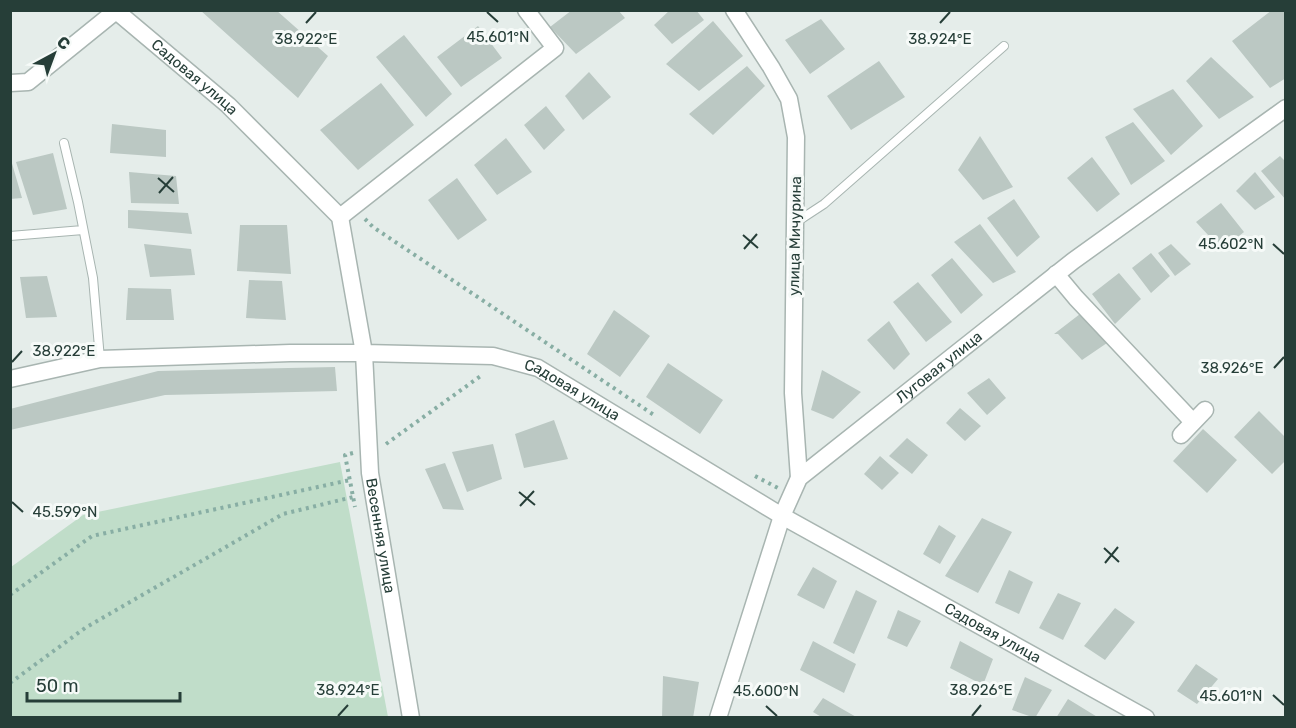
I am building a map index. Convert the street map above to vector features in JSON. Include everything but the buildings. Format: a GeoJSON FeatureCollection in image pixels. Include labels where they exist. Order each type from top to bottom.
{"type":"FeatureCollection","features":[{"type":"Feature","properties":{"kind":"street"},"geometry":{"type":"LineString","coordinates":[[363,353],[346,212],[555,48],[526,10]]}},
{"type":"Feature","properties":{"kind":"street","name":"улица Мичурина"},"geometry":{"type":"LineString","coordinates":[[734,10],[789,99],[796,137],[793,393],[799,478]]}},
{"type":"Feature","properties":{"kind":"street"},"geometry":{"type":"LineString","coordinates":[[10,83],[28,82],[116,11]]}},
{"type":"Feature","properties":{"kind":"street","name":"Садовая улица"},"geometry":{"type":"LineString","coordinates":[[116,11],[228,105],[346,212]]}},
{"type":"Feature","properties":{"kind":"street","name":"Луговая улица"},"geometry":{"type":"LineString","coordinates":[[718,717],[782,516],[799,478],[1056,274],[1286,108]]}},
{"type":"Feature","properties":{"kind":"street"},"geometry":{"type":"LineString","coordinates":[[1056,274],[1076,298],[1199,416],[1181,435]]}},
{"type":"Feature","properties":{"kind":"street","name":"Садовая улица"},"geometry":{"type":"LineString","coordinates":[[10,379],[100,359],[290,353],[493,356],[538,368],[782,516],[1146,717]]}},
{"type":"Feature","properties":{"kind":"street","name":"Весенняя улица"},"geometry":{"type":"LineString","coordinates":[[363,353],[370,473],[411,717]]}},
{"type":"Feature","properties":{"kind":"lane"},"geometry":{"type":"LineString","coordinates":[[795,223],[824,204],[1004,46]]}},
{"type":"Feature","properties":{"kind":"lane"},"geometry":{"type":"LineString","coordinates":[[64,142],[93,278],[100,359]]}},
{"type":"Feature","properties":{"kind":"lane"},"geometry":{"type":"LineString","coordinates":[[10,236],[84,230]]}},
{"type":"Feature","properties":{"kind":"path"},"geometry":{"type":"LineString","coordinates":[[346,212],[373,227],[660,419]]}},
{"type":"Feature","properties":{"kind":"path"},"geometry":{"type":"LineString","coordinates":[[538,368],[572,359]]}},
{"type":"Feature","properties":{"kind":"path"},"geometry":{"type":"LineString","coordinates":[[355,508],[345,455],[384,446],[481,375],[492,374]]}},
{"type":"Feature","properties":{"kind":"path"},"geometry":{"type":"LineString","coordinates":[[751,474],[792,495]]}},
{"type":"Feature","properties":{"kind":"path"},"geometry":{"type":"LineString","coordinates":[[10,595],[92,537],[350,480]]}},
{"type":"Feature","properties":{"kind":"path"},"geometry":{"type":"LineString","coordinates":[[10,683],[85,628],[283,514],[353,497]]}},
{"type":"Feature","properties":{"kind":"green space"},"geometry":{"type":"Polygon","coordinates":[[[340,462],[388,717],[11,717],[11,567],[83,515],[340,462]]]}}]}
